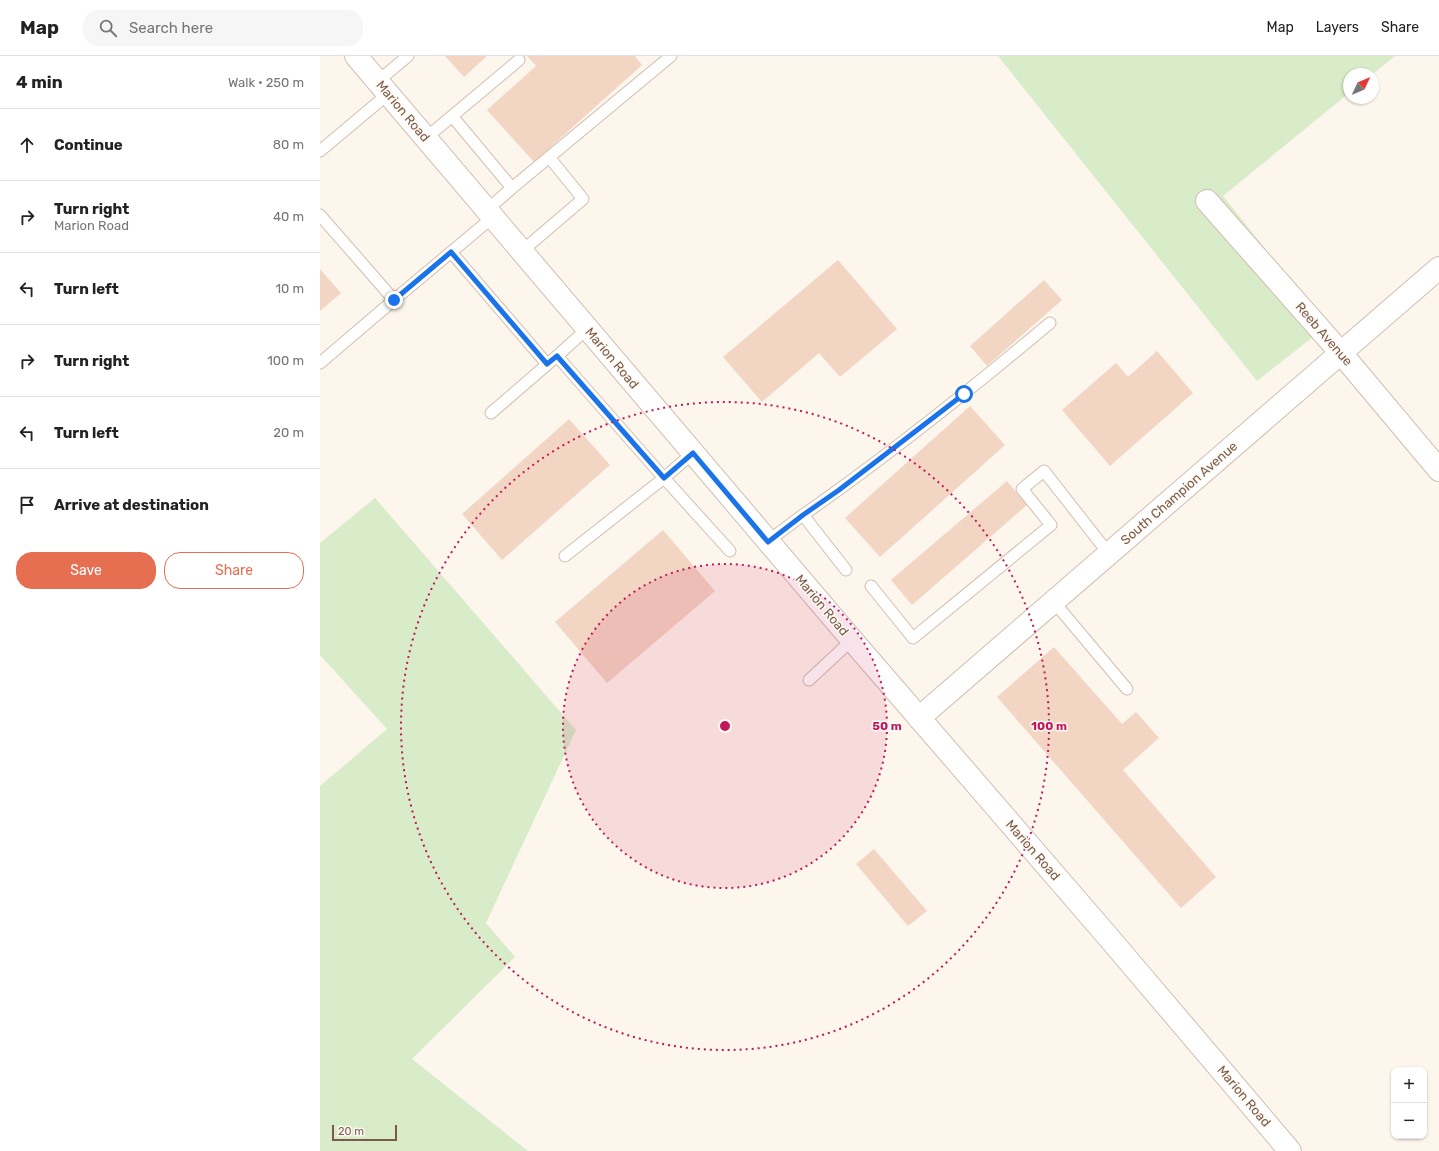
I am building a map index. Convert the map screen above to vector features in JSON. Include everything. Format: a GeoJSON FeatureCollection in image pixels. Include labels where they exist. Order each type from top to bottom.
{"type":"FeatureCollection","features":[{"type":"Feature","properties":{"kind":"street","name":"Marion Road"},"geometry":{"type":"LineString","coordinates":[[356,56],[768,542],[1290,1151]]}},
{"type":"Feature","properties":{"kind":"street","name":"Reeb Avenue"},"geometry":{"type":"LineString","coordinates":[[1207,201],[1341,353],[1439,470]]}},
{"type":"Feature","properties":{"kind":"street","name":"South Champion Avenue"},"geometry":{"type":"LineString","coordinates":[[919,718],[1439,268]]}},
{"type":"Feature","properties":{"kind":"lane"},"geometry":{"type":"LineString","coordinates":[[320,151],[383,87],[408,56]]}},
{"type":"Feature","properties":{"kind":"lane"},"geometry":{"type":"LineString","coordinates":[[320,363],[451,252],[490,213],[512,188],[670,56]]}},
{"type":"Feature","properties":{"kind":"lane"},"geometry":{"type":"LineString","coordinates":[[426,138],[518,60]]}},
{"type":"Feature","properties":{"kind":"lane"},"geometry":{"type":"LineString","coordinates":[[452,116],[512,188]]}},
{"type":"Feature","properties":{"kind":"lane"},"geometry":{"type":"LineString","coordinates":[[522,251],[582,199],[549,157]]}},
{"type":"Feature","properties":{"kind":"lane"},"geometry":{"type":"LineString","coordinates":[[320,215],[394,300]]}},
{"type":"Feature","properties":{"kind":"lane"},"geometry":{"type":"LineString","coordinates":[[451,252],[547,364]]}},
{"type":"Feature","properties":{"kind":"lane"},"geometry":{"type":"LineString","coordinates":[[768,542],[958,399],[1050,324]]}},
{"type":"Feature","properties":{"kind":"lane"},"geometry":{"type":"LineString","coordinates":[[491,413],[588,328]]}},
{"type":"Feature","properties":{"kind":"lane"},"geometry":{"type":"LineString","coordinates":[[557,356],[730,551]]}},
{"type":"Feature","properties":{"kind":"lane"},"geometry":{"type":"LineString","coordinates":[[565,556],[664,478],[693,453]]}},
{"type":"Feature","properties":{"kind":"lane"},"geometry":{"type":"LineString","coordinates":[[871,586],[914,638],[1051,525],[1022,488],[1044,471],[1109,554]]}},
{"type":"Feature","properties":{"kind":"lane"},"geometry":{"type":"LineString","coordinates":[[803,515],[846,570]]}},
{"type":"Feature","properties":{"kind":"lane"},"geometry":{"type":"LineString","coordinates":[[1054,602],[1128,689]]}},
{"type":"Feature","properties":{"kind":"lane"},"geometry":{"type":"LineString","coordinates":[[809,680],[852,640]]}},
{"type":"Feature","properties":{"kind":"green space"},"geometry":{"type":"Polygon","coordinates":[[[998,56],[1395,56],[1379,69],[1343,68],[1343,98],[1223,196],[1327,326],[1257,381],[998,56]]]}},
{"type":"Feature","properties":{"kind":"green space"},"geometry":{"type":"Polygon","coordinates":[[[375,498],[576,730],[486,923],[515,957],[412,1059],[528,1151],[320,1151],[320,786],[387,729],[320,655],[320,543],[375,498]]]}},
{"type":"Feature","properties":{"kind":"building"},"geometry":{"type":"Polygon","coordinates":[[[445,56],[487,56],[464,77],[445,56]]]}},
{"type":"Feature","properties":{"kind":"building"},"geometry":{"type":"Polygon","coordinates":[[[527,56],[635,56],[642,65],[534,162],[487,110],[536,66],[527,56]]]}},
{"type":"Feature","properties":{"kind":"building"},"geometry":{"type":"Polygon","coordinates":[[[838,260],[897,329],[840,377],[819,353],[762,402],[723,357],[838,260]]]}},
{"type":"Feature","properties":{"kind":"building"},"geometry":{"type":"Polygon","coordinates":[[[320,269],[341,293],[320,311],[320,269]]]}},
{"type":"Feature","properties":{"kind":"building"},"geometry":{"type":"Polygon","coordinates":[[[1044,280],[1062,300],[987,366],[970,346],[1044,280]]]}},
{"type":"Feature","properties":{"kind":"building"},"geometry":{"type":"Polygon","coordinates":[[[1157,351],[1193,393],[1110,466],[1062,410],[1116,363],[1128,377],[1157,351]]]}},
{"type":"Feature","properties":{"kind":"building"},"geometry":{"type":"Polygon","coordinates":[[[970,406],[1005,445],[880,557],[845,518],[970,406]]]}},
{"type":"Feature","properties":{"kind":"building"},"geometry":{"type":"Polygon","coordinates":[[[569,419],[610,465],[502,560],[462,514],[569,419]]]}},
{"type":"Feature","properties":{"kind":"building"},"geometry":{"type":"Polygon","coordinates":[[[1007,481],[1027,505],[912,605],[891,580],[1007,481]]]}},
{"type":"Feature","properties":{"kind":"building"},"geometry":{"type":"Polygon","coordinates":[[[663,530],[715,591],[607,683],[555,622],[663,530]]]}},
{"type":"Feature","properties":{"kind":"building"},"geometry":{"type":"Polygon","coordinates":[[[1054,647],[1122,724],[1136,712],[1159,738],[1123,770],[1216,877],[1181,908],[997,697],[1054,647]]]}},
{"type":"Feature","properties":{"kind":"building"},"geometry":{"type":"Polygon","coordinates":[[[874,849],[927,911],[908,926],[856,864],[874,849]]]}},
{"type":"Feature","properties":{"kind":"route"},"geometry":{"type":"LineString","coordinates":[[394,300],[451,252],[547,364],[557,356],[664,478],[693,453],[768,542],[839,490],[964,394]]}}]}
